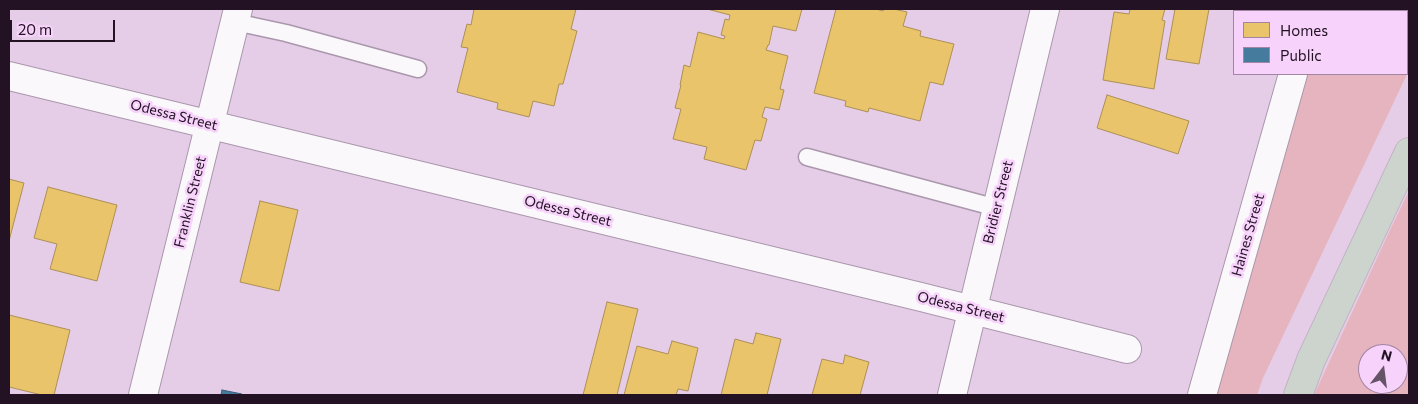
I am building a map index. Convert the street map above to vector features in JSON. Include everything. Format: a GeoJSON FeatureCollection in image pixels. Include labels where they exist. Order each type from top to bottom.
{"type":"FeatureCollection","features":[{"type":"Feature","properties":{"kind":"highway"},"geometry":{"type":"LineString","coordinates":[[1298,395],[1311,360],[1409,152]]}},
{"type":"Feature","properties":{"kind":"street","name":"Bridier Street"},"geometry":{"type":"LineString","coordinates":[[952,395],[1045,9]]}},
{"type":"Feature","properties":{"kind":"street","name":"Franklin Street"},"geometry":{"type":"LineString","coordinates":[[143,395],[237,15]]}},
{"type":"Feature","properties":{"kind":"street","name":"Haines Street"},"geometry":{"type":"LineString","coordinates":[[1202,395],[1293,75]]}},
{"type":"Feature","properties":{"kind":"street","name":"Odessa Street"},"geometry":{"type":"LineString","coordinates":[[9,76],[1127,348]]}},
{"type":"Feature","properties":{"kind":"lane"},"geometry":{"type":"LineString","coordinates":[[237,15],[286,33],[418,69]]}},
{"type":"Feature","properties":{"kind":"lane"},"geometry":{"type":"LineString","coordinates":[[807,157],[997,208]]}},
{"type":"Feature","properties":{"kind":"shaded area"},"geometry":{"type":"Polygon","coordinates":[[[1409,9],[1408,72],[1408,10],[1324,10],[1409,9]]]}},
{"type":"Feature","properties":{"kind":"shaded area"},"geometry":{"type":"Polygon","coordinates":[[[1304,75],[1407,75],[1263,378],[1257,395],[1213,395],[1304,75]]]}},
{"type":"Feature","properties":{"kind":"shaded area"},"geometry":{"type":"Polygon","coordinates":[[[1409,191],[1409,395],[1314,395],[1390,230],[1409,191]]]}},
{"type":"Feature","properties":{"kind":"building: Homes"},"geometry":{"type":"Polygon","coordinates":[[[474,9],[576,9],[571,29],[577,31],[563,84],[559,84],[554,106],[533,101],[529,117],[497,109],[498,103],[457,92],[468,48],[461,47],[467,24],[471,25],[474,9]]]}},
{"type":"Feature","properties":{"kind":"building: Homes"},"geometry":{"type":"Polygon","coordinates":[[[707,9],[802,9],[796,31],[773,26],[766,50],[788,56],[780,89],[784,90],[779,110],[765,107],[762,117],[767,119],[761,141],[755,140],[746,170],[704,159],[707,147],[673,139],[681,109],[675,108],[684,65],[690,67],[698,32],[724,39],[725,36],[721,35],[725,19],[729,20],[730,15],[707,9]]]}},
{"type":"Feature","properties":{"kind":"building: Homes"},"geometry":{"type":"Polygon","coordinates":[[[836,9],[876,9],[883,11],[884,9],[894,9],[907,12],[903,26],[921,31],[920,36],[954,44],[943,85],[930,82],[920,121],[869,108],[868,112],[845,106],[846,101],[814,93],[836,9]]]}},
{"type":"Feature","properties":{"kind":"building: Homes"},"geometry":{"type":"Polygon","coordinates":[[[1130,9],[1165,9],[1162,20],[1165,21],[1154,89],[1103,80],[1114,12],[1129,14],[1130,9]]]}},
{"type":"Feature","properties":{"kind":"building: Homes"},"geometry":{"type":"Polygon","coordinates":[[[1175,9],[1209,9],[1199,64],[1166,59],[1175,9]]]}},
{"type":"Feature","properties":{"kind":"building: Homes"},"geometry":{"type":"Polygon","coordinates":[[[1107,95],[1189,121],[1178,154],[1097,128],[1107,95]]]}},
{"type":"Feature","properties":{"kind":"building: Homes"},"geometry":{"type":"Polygon","coordinates":[[[9,179],[24,183],[9,241],[9,179]]]}},
{"type":"Feature","properties":{"kind":"building: Homes"},"geometry":{"type":"Polygon","coordinates":[[[48,187],[117,205],[97,281],[50,269],[57,244],[34,238],[48,187]]]}},
{"type":"Feature","properties":{"kind":"building: Homes"},"geometry":{"type":"Polygon","coordinates":[[[260,201],[298,210],[279,291],[240,282],[260,201]]]}},
{"type":"Feature","properties":{"kind":"building: Homes"},"geometry":{"type":"Polygon","coordinates":[[[607,302],[638,309],[617,395],[583,395],[607,302]]]}},
{"type":"Feature","properties":{"kind":"building: Homes"},"geometry":{"type":"Polygon","coordinates":[[[9,315],[70,330],[54,395],[42,395],[9,387],[9,315]]]}},
{"type":"Feature","properties":{"kind":"building: Homes"},"geometry":{"type":"Polygon","coordinates":[[[756,333],[781,339],[767,395],[721,395],[735,339],[753,344],[756,333]]]}},
{"type":"Feature","properties":{"kind":"building: Homes"},"geometry":{"type":"Polygon","coordinates":[[[672,341],[698,348],[688,391],[678,389],[676,395],[624,395],[637,346],[668,354],[672,341]]]}},
{"type":"Feature","properties":{"kind":"building: Homes"},"geometry":{"type":"Polygon","coordinates":[[[845,355],[869,362],[860,395],[812,395],[822,359],[843,364],[845,355]]]}},
{"type":"Feature","properties":{"kind":"building: Public"},"geometry":{"type":"Polygon","coordinates":[[[222,390],[242,394],[242,395],[221,395],[222,390]]]}}]}
